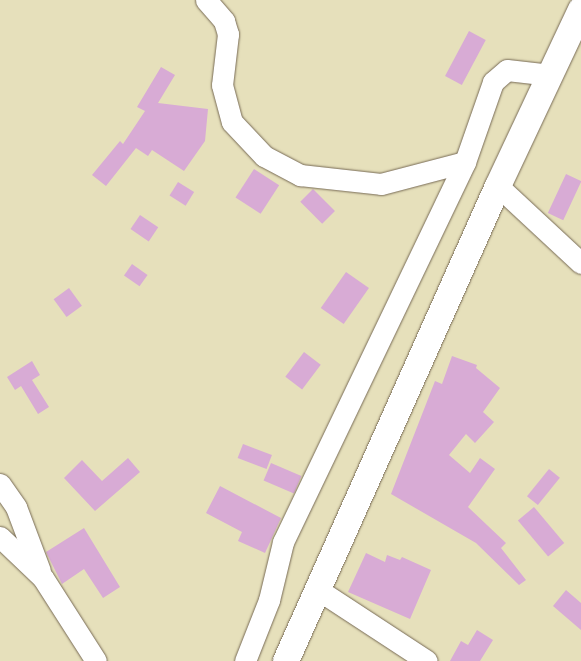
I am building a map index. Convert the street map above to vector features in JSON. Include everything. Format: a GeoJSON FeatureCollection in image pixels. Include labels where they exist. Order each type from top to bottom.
{"type":"FeatureCollection","features":[{"type":"Feature","properties":{"kind":"main road"},"geometry":{"type":"LineString","coordinates":[[286,661],[498,186],[581,10]]}},
{"type":"Feature","properties":{"kind":"street"},"geometry":{"type":"LineString","coordinates":[[206,0],[224,21],[228,34],[222,85],[232,122],[264,156],[300,175],[372,183],[410,178],[465,162]]}},
{"type":"Feature","properties":{"kind":"street"},"geometry":{"type":"LineString","coordinates":[[245,661],[269,600],[283,542],[465,162],[493,82],[500,74],[507,70],[551,75]]}},
{"type":"Feature","properties":{"kind":"street"},"geometry":{"type":"LineString","coordinates":[[498,186],[581,262]]}},
{"type":"Feature","properties":{"kind":"street"},"geometry":{"type":"LineString","coordinates":[[0,484],[16,507],[43,578],[96,661]]}},
{"type":"Feature","properties":{"kind":"street"},"geometry":{"type":"LineString","coordinates":[[0,538],[43,578]]}},
{"type":"Feature","properties":{"kind":"street"},"geometry":{"type":"LineString","coordinates":[[317,589],[427,661]]}},
{"type":"Feature","properties":{"kind":"building"},"geometry":{"type":"Polygon","coordinates":[[[469,31],[486,40],[462,85],[445,76],[469,31]]]}},
{"type":"Feature","properties":{"kind":"building"},"geometry":{"type":"Polygon","coordinates":[[[161,67],[175,75],[158,103],[208,109],[205,141],[184,171],[152,150],[148,156],[136,148],[106,186],[92,175],[120,141],[123,144],[145,111],[137,107],[161,67]]]}},
{"type":"Feature","properties":{"kind":"building"},"geometry":{"type":"Polygon","coordinates":[[[254,169],[279,185],[261,214],[235,198],[254,169]]]}},
{"type":"Feature","properties":{"kind":"building"},"geometry":{"type":"Polygon","coordinates":[[[566,174],[581,182],[563,220],[548,213],[566,174]]]}},
{"type":"Feature","properties":{"kind":"building"},"geometry":{"type":"Polygon","coordinates":[[[178,182],[194,192],[186,206],[170,196],[178,182]]]}},
{"type":"Feature","properties":{"kind":"building"},"geometry":{"type":"Polygon","coordinates":[[[313,189],[335,211],[322,224],[300,202],[313,189]]]}},
{"type":"Feature","properties":{"kind":"building"},"geometry":{"type":"Polygon","coordinates":[[[140,215],[158,227],[149,241],[130,229],[140,215]]]}},
{"type":"Feature","properties":{"kind":"building"},"geometry":{"type":"Polygon","coordinates":[[[132,264],[148,275],[140,286],[124,275],[132,264]]]}},
{"type":"Feature","properties":{"kind":"building"},"geometry":{"type":"Polygon","coordinates":[[[346,272],[369,288],[344,324],[321,308],[346,272]]]}},
{"type":"Feature","properties":{"kind":"building"},"geometry":{"type":"Polygon","coordinates":[[[69,288],[82,306],[67,317],[54,299],[69,288]]]}},
{"type":"Feature","properties":{"kind":"building"},"geometry":{"type":"Polygon","coordinates":[[[304,352],[321,365],[302,389],[285,377],[304,352]]]}},
{"type":"Feature","properties":{"kind":"building"},"geometry":{"type":"Polygon","coordinates":[[[452,356],[477,365],[476,368],[500,388],[483,412],[494,422],[475,443],[466,434],[449,455],[470,473],[480,458],[495,469],[468,507],[506,543],[501,548],[526,580],[519,585],[476,543],[391,494],[435,381],[442,384],[452,356]]]}},
{"type":"Feature","properties":{"kind":"building"},"geometry":{"type":"Polygon","coordinates":[[[32,361],[40,375],[32,380],[49,407],[38,414],[21,386],[15,390],[7,377],[32,361]]]}},
{"type":"Feature","properties":{"kind":"building"},"geometry":{"type":"Polygon","coordinates":[[[243,444],[272,455],[267,469],[238,458],[243,444]]]}},
{"type":"Feature","properties":{"kind":"building"},"geometry":{"type":"Polygon","coordinates":[[[128,458],[140,472],[95,511],[64,478],[82,460],[102,481],[128,458]]]}},
{"type":"Feature","properties":{"kind":"building"},"geometry":{"type":"Polygon","coordinates":[[[271,463],[301,476],[294,493],[264,480],[271,463]]]}},
{"type":"Feature","properties":{"kind":"building"},"geometry":{"type":"Polygon","coordinates":[[[549,469],[560,478],[538,505],[527,496],[549,469]]]}},
{"type":"Feature","properties":{"kind":"building"},"geometry":{"type":"Polygon","coordinates":[[[220,486],[281,518],[265,553],[238,541],[242,532],[206,513],[220,486]]]}},
{"type":"Feature","properties":{"kind":"building"},"geometry":{"type":"Polygon","coordinates":[[[534,507],[564,543],[548,557],[518,520],[534,507]]]}},
{"type":"Feature","properties":{"kind":"building"},"geometry":{"type":"Polygon","coordinates":[[[84,528],[120,587],[103,598],[84,569],[62,584],[46,552],[84,528]]]}},
{"type":"Feature","properties":{"kind":"building"},"geometry":{"type":"Polygon","coordinates":[[[366,553],[385,562],[387,555],[400,560],[402,557],[431,570],[410,619],[348,592],[366,553]]]}},
{"type":"Feature","properties":{"kind":"building"},"geometry":{"type":"Polygon","coordinates":[[[566,590],[581,603],[581,630],[553,606],[566,590]]]}},
{"type":"Feature","properties":{"kind":"building"},"geometry":{"type":"Polygon","coordinates":[[[477,630],[493,640],[480,661],[450,661],[461,641],[468,645],[477,630]]]}}]}
